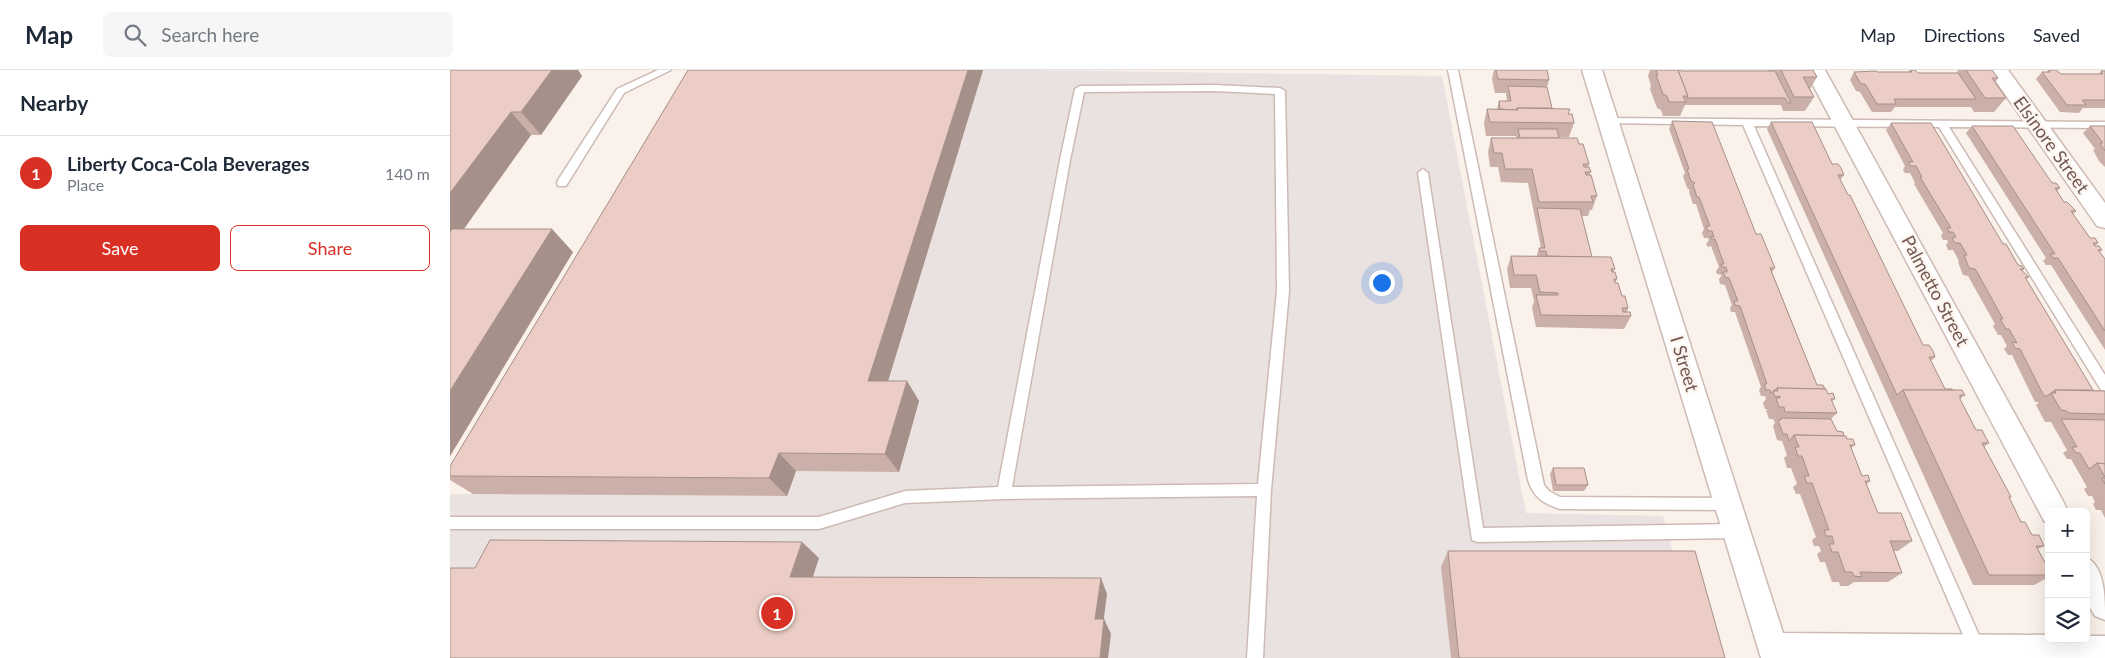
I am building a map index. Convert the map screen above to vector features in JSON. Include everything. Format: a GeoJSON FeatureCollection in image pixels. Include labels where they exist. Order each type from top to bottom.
{"type":"FeatureCollection","features":[{"type":"Feature","properties":{"kind":"street","name":"I Street"},"geometry":{"type":"LineString","coordinates":[[1592,70],[1775,653]]}},
{"type":"Feature","properties":{"kind":"street","name":"Palmetto Street"},"geometry":{"type":"LineString","coordinates":[[1816,70],[2052,508]]}},
{"type":"Feature","properties":{"kind":"street","name":"Elsinore Street"},"geometry":{"type":"LineString","coordinates":[[1998,70],[2105,220]]}},
{"type":"Feature","properties":{"kind":"street"},"geometry":{"type":"LineString","coordinates":[[2090,578],[2105,606]]}},
{"type":"Feature","properties":{"kind":"street"},"geometry":{"type":"LineString","coordinates":[[1775,653],[1979,654],[2105,651]]}},
{"type":"Feature","properties":{"kind":"lane"},"geometry":{"type":"LineString","coordinates":[[562,183],[620,91],[666,70]]}},
{"type":"Feature","properties":{"kind":"lane"},"geometry":{"type":"LineString","coordinates":[[1453,70],[1539,493],[1549,500],[1560,503],[1729,504]]}},
{"type":"Feature","properties":{"kind":"lane"},"geometry":{"type":"LineString","coordinates":[[1004,492],[1065,160],[1080,89],[1214,88],[1280,90],[1283,291],[1264,490],[1255,658]]}},
{"type":"Feature","properties":{"kind":"lane"},"geometry":{"type":"LineString","coordinates":[[1608,121],[2105,125]]}},
{"type":"Feature","properties":{"kind":"lane"},"geometry":{"type":"LineString","coordinates":[[1747,122],[1979,654]]}},
{"type":"Feature","properties":{"kind":"lane"},"geometry":{"type":"LineString","coordinates":[[1942,124],[2105,386]]}},
{"type":"Feature","properties":{"kind":"lane"},"geometry":{"type":"LineString","coordinates":[[1423,173],[1477,535],[1737,531]]}},
{"type":"Feature","properties":{"kind":"lane"},"geometry":{"type":"LineString","coordinates":[[450,523],[819,524],[905,497],[1004,492],[1264,490]]}},
{"type":"Feature","properties":{"kind":"shaded area"},"geometry":{"type":"Polygon","coordinates":[[[716,70],[1028,70],[1442,76],[1526,513],[1663,516],[1702,658],[450,658],[450,494],[473,494],[716,70]]]}},
{"type":"Feature","properties":{"kind":"building"},"geometry":{"type":"Polygon","coordinates":[[[450,70],[552,70],[521,112],[511,112],[450,193],[450,70]]]}},
{"type":"Feature","properties":{"kind":"building"},"geometry":{"type":"Polygon","coordinates":[[[688,70],[968,70],[868,381],[907,381],[885,454],[779,453],[769,478],[450,476],[450,466],[688,70]]]}},
{"type":"Feature","properties":{"kind":"building"},"geometry":{"type":"Polygon","coordinates":[[[1496,70],[1547,70],[1549,80],[1498,79],[1496,70]]]}},
{"type":"Feature","properties":{"kind":"building"},"geometry":{"type":"Polygon","coordinates":[[[1656,70],[1678,70],[1688,96],[1683,96],[1686,102],[1669,102],[1667,96],[1663,94],[1656,70]]]}},
{"type":"Feature","properties":{"kind":"building"},"geometry":{"type":"Polygon","coordinates":[[[1678,70],[1775,71],[1791,103],[1788,103],[1785,98],[1687,98],[1688,96],[1678,70]]]}},
{"type":"Feature","properties":{"kind":"building"},"geometry":{"type":"Polygon","coordinates":[[[1781,70],[1813,70],[1817,77],[1803,77],[1814,97],[1794,97],[1781,70]]]}},
{"type":"Feature","properties":{"kind":"building"},"geometry":{"type":"Polygon","coordinates":[[[1910,70],[1915,70],[1918,73],[1958,73],[1976,99],[1894,99],[1896,104],[1877,104],[1865,84],[1861,84],[1854,72],[1912,72],[1910,70]]]}},
{"type":"Feature","properties":{"kind":"building"},"geometry":{"type":"Polygon","coordinates":[[[1966,70],[1992,70],[1998,78],[1992,78],[2006,98],[1985,98],[1966,70]]]}},
{"type":"Feature","properties":{"kind":"building"},"geometry":{"type":"Polygon","coordinates":[[[2049,70],[2056,70],[2061,74],[2103,74],[2101,71],[2105,71],[2105,100],[2082,100],[2086,105],[2067,105],[2042,72],[2050,72],[2049,70]]]}},
{"type":"Feature","properties":{"kind":"building"},"geometry":{"type":"Polygon","coordinates":[[[1508,86],[1547,87],[1552,108],[1500,109],[1499,101],[1511,101],[1508,86]]]}},
{"type":"Feature","properties":{"kind":"building"},"geometry":{"type":"Polygon","coordinates":[[[1517,108],[1570,109],[1568,114],[1572,114],[1574,123],[1490,122],[1487,109],[1518,110],[1517,108]]]}},
{"type":"Feature","properties":{"kind":"building"},"geometry":{"type":"Polygon","coordinates":[[[1672,121],[1712,122],[1756,234],[1761,234],[1775,268],[1770,268],[1817,385],[1823,385],[1825,389],[1777,388],[1771,393],[1770,390],[1766,390],[1764,384],[1767,384],[1740,306],[1735,305],[1734,301],[1738,301],[1729,278],[1725,277],[1723,272],[1727,272],[1726,267],[1722,267],[1721,264],[1724,264],[1715,239],[1710,237],[1714,237],[1712,231],[1708,231],[1706,226],[1710,226],[1699,197],[1697,197],[1693,185],[1695,183],[1691,181],[1687,169],[1689,169],[1672,121]]]}},
{"type":"Feature","properties":{"kind":"building"},"geometry":{"type":"Polygon","coordinates":[[[1771,122],[1812,122],[1832,164],[1838,164],[1841,168],[1844,175],[1838,175],[1848,195],[1850,195],[1923,345],[1929,345],[1933,351],[1935,357],[1929,357],[1945,389],[1953,390],[1903,390],[1897,395],[1771,122]]]}},
{"type":"Feature","properties":{"kind":"building"},"geometry":{"type":"Polygon","coordinates":[[[1891,123],[1931,123],[2003,244],[2006,244],[2018,265],[2024,269],[2020,269],[2029,277],[2025,277],[2093,390],[2055,390],[2044,396],[2020,349],[2015,348],[2012,342],[2017,343],[2009,329],[2006,329],[2000,319],[2003,319],[1977,272],[1975,269],[1969,268],[1964,255],[1967,255],[1960,243],[1955,243],[1952,238],[1956,237],[1953,232],[1949,232],[1947,228],[1951,228],[1920,177],[1922,177],[1916,166],[1911,166],[1908,162],[1913,162],[1891,123]]]}},
{"type":"Feature","properties":{"kind":"building"},"geometry":{"type":"Polygon","coordinates":[[[1972,126],[2013,126],[2052,183],[2056,183],[2060,188],[2055,188],[2064,202],[2067,202],[2076,211],[2071,211],[2090,238],[2095,238],[2098,243],[2093,243],[2102,250],[2098,250],[2105,259],[2105,331],[2058,258],[2053,258],[2050,254],[2055,254],[1972,126]]]}},
{"type":"Feature","properties":{"kind":"building"},"geometry":{"type":"Polygon","coordinates":[[[2090,126],[2105,126],[2105,151],[2100,143],[2103,143],[2090,126]]]}},
{"type":"Feature","properties":{"kind":"building"},"geometry":{"type":"Polygon","coordinates":[[[1518,129],[1557,129],[1559,138],[1520,138],[1518,129]]]}},
{"type":"Feature","properties":{"kind":"building"},"geometry":{"type":"Polygon","coordinates":[[[1491,138],[1577,138],[1579,144],[1583,144],[1589,164],[1583,164],[1584,167],[1589,167],[1591,172],[1585,172],[1586,175],[1591,175],[1597,196],[1591,196],[1593,202],[1539,202],[1532,169],[1505,169],[1502,153],[1494,153],[1491,138]]]}},
{"type":"Feature","properties":{"kind":"building"},"geometry":{"type":"Polygon","coordinates":[[[1537,208],[1580,209],[1592,257],[1547,256],[1546,251],[1540,251],[1539,248],[1545,248],[1537,208]]]}},
{"type":"Feature","properties":{"kind":"building"},"geometry":{"type":"Polygon","coordinates":[[[452,229],[552,229],[450,391],[450,232],[452,229]]]}},
{"type":"Feature","properties":{"kind":"building"},"geometry":{"type":"Polygon","coordinates":[[[1511,256],[1611,257],[1615,269],[1611,269],[1612,272],[1615,272],[1617,279],[1614,279],[1615,283],[1618,283],[1622,296],[1625,296],[1628,308],[1622,308],[1623,312],[1630,312],[1631,316],[1541,315],[1536,295],[1558,295],[1558,293],[1540,292],[1536,275],[1514,275],[1511,256]]]}},
{"type":"Feature","properties":{"kind":"building"},"geometry":{"type":"Polygon","coordinates":[[[1777,388],[1826,389],[1828,394],[1833,393],[1835,399],[1831,399],[1837,413],[1785,412],[1784,407],[1779,407],[1776,398],[1780,398],[1780,396],[1775,397],[1773,391],[1778,391],[1777,388]]]}},
{"type":"Feature","properties":{"kind":"building"},"geometry":{"type":"Polygon","coordinates":[[[1903,390],[1962,390],[1965,395],[1960,395],[1960,399],[1976,430],[1982,430],[1989,443],[1982,443],[2011,497],[2009,497],[2021,522],[2025,522],[2032,535],[2039,535],[2044,546],[2036,546],[2045,563],[2045,575],[1989,575],[1903,390]]]}},
{"type":"Feature","properties":{"kind":"building"},"geometry":{"type":"Polygon","coordinates":[[[2055,390],[2105,391],[2105,414],[2069,413],[2061,410],[2051,393],[2056,393],[2055,390]]]}},
{"type":"Feature","properties":{"kind":"building"},"geometry":{"type":"Polygon","coordinates":[[[1781,418],[1831,419],[1837,431],[1843,432],[1844,436],[1794,435],[1789,441],[1787,434],[1783,434],[1778,420],[1781,420],[1781,418]]]}},
{"type":"Feature","properties":{"kind":"building"},"geometry":{"type":"Polygon","coordinates":[[[2061,419],[2105,420],[2105,464],[2097,463],[2089,469],[2080,453],[2076,453],[2072,447],[2077,447],[2061,419]]]}},
{"type":"Feature","properties":{"kind":"building"},"geometry":{"type":"Polygon","coordinates":[[[1794,435],[1846,436],[1847,439],[1853,439],[1855,445],[1850,445],[1862,476],[1868,475],[1870,481],[1865,481],[1878,513],[1901,513],[1912,541],[1890,541],[1902,573],[1860,572],[1862,577],[1854,576],[1852,572],[1845,572],[1838,552],[1832,552],[1829,544],[1834,544],[1832,536],[1826,536],[1824,530],[1829,530],[1812,483],[1807,483],[1804,476],[1809,476],[1802,456],[1798,456],[1795,447],[1799,447],[1794,435]]]}},
{"type":"Feature","properties":{"kind":"building"},"geometry":{"type":"Polygon","coordinates":[[[2097,463],[2105,464],[2105,477],[2097,463]]]}},
{"type":"Feature","properties":{"kind":"building"},"geometry":{"type":"Polygon","coordinates":[[[1553,468],[1584,468],[1588,485],[1556,485],[1553,468]]]}},
{"type":"Feature","properties":{"kind":"building"},"geometry":{"type":"Polygon","coordinates":[[[490,540],[802,542],[790,577],[1101,578],[1095,619],[1104,619],[1100,658],[450,658],[450,568],[475,568],[490,540]]]}},
{"type":"Feature","properties":{"kind":"building"},"geometry":{"type":"Polygon","coordinates":[[[1448,551],[1695,551],[1725,658],[1459,658],[1448,551]]]}},
{"type":"Feature","properties":{"kind":"place","name":"Liberty Coca-Cola Beverages"},"geometry":{"type":"Point","coordinates":[777,613]}}]}
